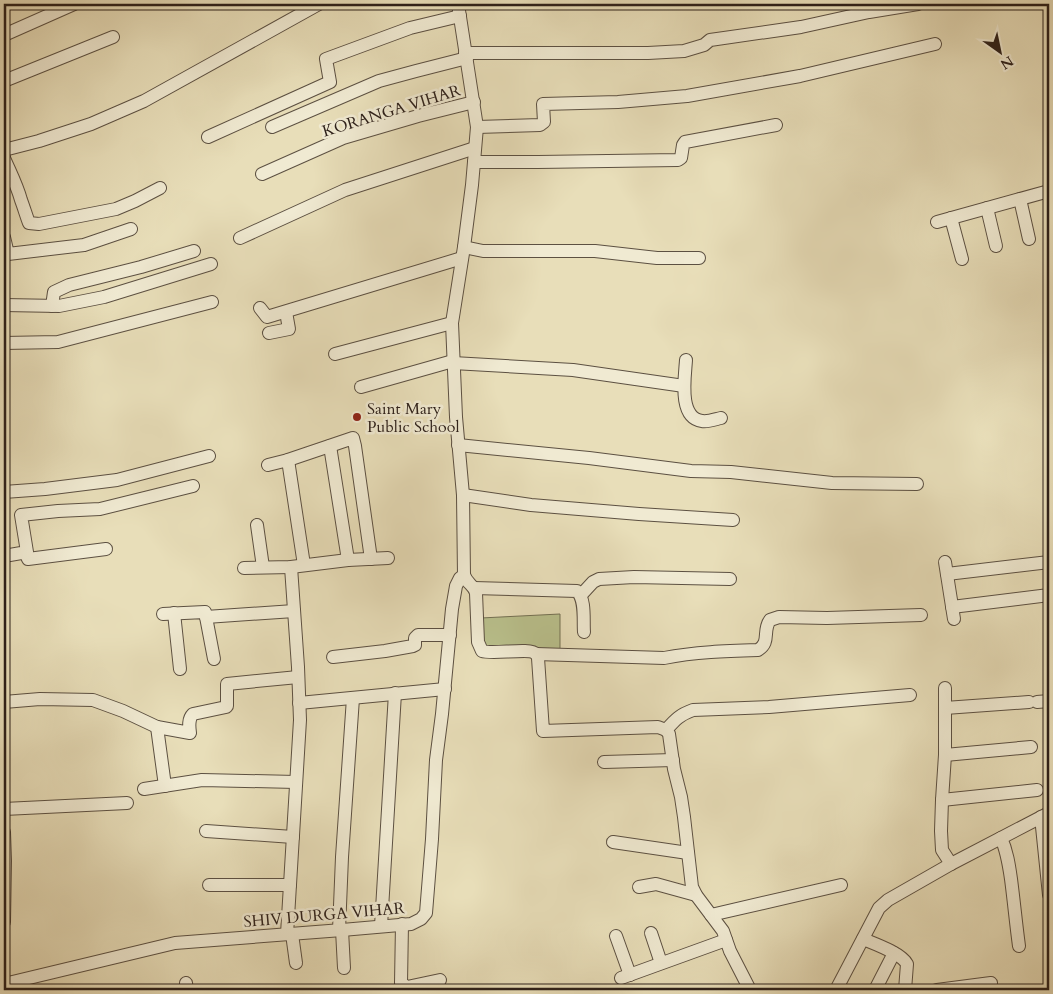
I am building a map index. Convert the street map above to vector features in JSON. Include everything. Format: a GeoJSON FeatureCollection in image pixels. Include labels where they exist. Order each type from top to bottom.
{"type":"FeatureCollection","features":[{"type":"Feature","properties":{"kind":"street"},"geometry":{"type":"LineString","coordinates":[[4,35],[74,4]]}},
{"type":"Feature","properties":{"kind":"street"},"geometry":{"type":"LineString","coordinates":[[4,150],[91,124],[144,101],[319,4]]}},
{"type":"Feature","properties":{"kind":"street"},"geometry":{"type":"LineString","coordinates":[[272,127],[378,82],[466,55],[684,51],[704,45],[710,40],[801,27],[869,12],[918,4]]}},
{"type":"Feature","properties":{"kind":"street"},"geometry":{"type":"LineString","coordinates":[[208,137],[330,82],[326,59],[459,10],[477,127],[472,185],[452,323],[453,362],[462,495],[464,575],[465,580],[474,588],[476,593],[478,642],[482,651],[488,653],[532,652],[536,654],[620,658],[664,658],[708,652],[758,650],[763,647],[766,641],[766,625],[770,620],[779,617],[827,618],[921,615]]}},
{"type":"Feature","properties":{"kind":"street"},"geometry":{"type":"LineString","coordinates":[[4,81],[113,37]]}},
{"type":"Feature","properties":{"kind":"street"},"geometry":{"type":"LineString","coordinates":[[477,127],[540,125],[544,122],[543,104],[618,102],[687,96],[800,76],[935,44]]}},
{"type":"Feature","properties":{"kind":"street","name":"KORANGA VIHAR"},"geometry":{"type":"LineString","coordinates":[[262,174],[343,138],[474,102]]}},
{"type":"Feature","properties":{"kind":"street"},"geometry":{"type":"LineString","coordinates":[[474,162],[678,160],[681,158],[685,142],[776,125]]}},
{"type":"Feature","properties":{"kind":"street"},"geometry":{"type":"LineString","coordinates":[[240,238],[345,190],[475,148]]}},
{"type":"Feature","properties":{"kind":"street"},"geometry":{"type":"LineString","coordinates":[[4,158],[29,223],[39,224],[116,209],[160,188]]}},
{"type":"Feature","properties":{"kind":"street"},"geometry":{"type":"LineString","coordinates":[[938,222],[1049,191]]}},
{"type":"Feature","properties":{"kind":"street"},"geometry":{"type":"LineString","coordinates":[[1020,199],[1029,239]]}},
{"type":"Feature","properties":{"kind":"street"},"geometry":{"type":"LineString","coordinates":[[987,208],[996,246]]}},
{"type":"Feature","properties":{"kind":"street"},"geometry":{"type":"LineString","coordinates":[[951,218],[962,259]]}},
{"type":"Feature","properties":{"kind":"street"},"geometry":{"type":"LineString","coordinates":[[4,237],[8,254],[84,246],[131,229]]}},
{"type":"Feature","properties":{"kind":"street"},"geometry":{"type":"LineString","coordinates":[[52,306],[54,292],[69,285],[141,267],[194,251]]}},
{"type":"Feature","properties":{"kind":"street"},"geometry":{"type":"LineString","coordinates":[[260,308],[267,317],[286,312],[463,252],[595,251],[657,258],[699,258]]}},
{"type":"Feature","properties":{"kind":"street"},"geometry":{"type":"LineString","coordinates":[[4,306],[60,306],[104,297],[211,264]]}},
{"type":"Feature","properties":{"kind":"street"},"geometry":{"type":"LineString","coordinates":[[4,343],[58,342],[212,302]]}},
{"type":"Feature","properties":{"kind":"street"},"geometry":{"type":"LineString","coordinates":[[269,332],[289,329],[286,312]]}},
{"type":"Feature","properties":{"kind":"street"},"geometry":{"type":"LineString","coordinates":[[336,354],[452,323]]}},
{"type":"Feature","properties":{"kind":"street"},"geometry":{"type":"LineString","coordinates":[[686,360],[684,386],[688,413],[703,422],[721,418]]}},
{"type":"Feature","properties":{"kind":"street"},"geometry":{"type":"LineString","coordinates":[[361,388],[453,362],[573,370],[684,386]]}},
{"type":"Feature","properties":{"kind":"street"},"geometry":{"type":"LineString","coordinates":[[268,466],[353,438],[372,559]]}},
{"type":"Feature","properties":{"kind":"street"},"geometry":{"type":"LineString","coordinates":[[458,445],[589,458],[691,472],[731,472],[832,484],[917,484]]}},
{"type":"Feature","properties":{"kind":"street"},"geometry":{"type":"LineString","coordinates":[[330,446],[348,560]]}},
{"type":"Feature","properties":{"kind":"street"},"geometry":{"type":"LineString","coordinates":[[4,492],[117,480],[209,456]]}},
{"type":"Feature","properties":{"kind":"street"},"geometry":{"type":"LineString","coordinates":[[288,460],[297,566],[294,611],[300,720],[290,885],[289,934],[296,963]]}},
{"type":"Feature","properties":{"kind":"street"},"geometry":{"type":"LineString","coordinates":[[4,556],[28,552],[21,516],[58,511],[100,509],[193,486]]}},
{"type":"Feature","properties":{"kind":"street"},"geometry":{"type":"LineString","coordinates":[[462,495],[531,505],[733,520]]}},
{"type":"Feature","properties":{"kind":"street"},"geometry":{"type":"LineString","coordinates":[[257,525],[263,567]]}},
{"type":"Feature","properties":{"kind":"street"},"geometry":{"type":"LineString","coordinates":[[25,552],[28,560],[106,548]]}},
{"type":"Feature","properties":{"kind":"street"},"geometry":{"type":"LineString","coordinates":[[244,568],[297,566],[348,560],[388,558]]}},
{"type":"Feature","properties":{"kind":"street"},"geometry":{"type":"LineString","coordinates":[[1049,562],[946,568],[953,613],[1049,595]]}},
{"type":"Feature","properties":{"kind":"street","name":"SHIV DURGA VIHAR"},"geometry":{"type":"LineString","coordinates":[[4,984],[175,942],[411,924],[421,920],[426,914],[436,760],[452,609],[456,586],[464,575]]}},
{"type":"Feature","properties":{"kind":"street"},"geometry":{"type":"LineString","coordinates":[[580,594],[593,582],[600,579],[634,577],[730,578]]}},
{"type":"Feature","properties":{"kind":"street"},"geometry":{"type":"LineString","coordinates":[[474,588],[577,591],[582,601],[584,632]]}},
{"type":"Feature","properties":{"kind":"street"},"geometry":{"type":"LineString","coordinates":[[206,617],[294,611]]}},
{"type":"Feature","properties":{"kind":"street"},"geometry":{"type":"LineString","coordinates":[[180,669],[169,614],[205,612],[214,660]]}},
{"type":"Feature","properties":{"kind":"street"},"geometry":{"type":"LineString","coordinates":[[333,657],[413,646],[418,636],[450,635]]}},
{"type":"Feature","properties":{"kind":"street"},"geometry":{"type":"LineString","coordinates":[[536,654],[539,664],[543,731],[658,727],[666,730],[669,734],[674,769],[681,796],[692,887],[723,930],[730,951],[750,990]]}},
{"type":"Feature","properties":{"kind":"street"},"geometry":{"type":"LineString","coordinates":[[4,702],[40,699],[93,700],[123,711],[157,727],[190,733],[189,723],[190,717],[193,714],[227,706],[227,684],[298,677]]}},
{"type":"Feature","properties":{"kind":"street"},"geometry":{"type":"LineString","coordinates":[[945,688],[941,831],[942,850],[948,861]]}},
{"type":"Feature","properties":{"kind":"street"},"geometry":{"type":"LineString","coordinates":[[299,702],[445,689]]}},
{"type":"Feature","properties":{"kind":"street"},"geometry":{"type":"LineString","coordinates":[[381,926],[396,692]]}},
{"type":"Feature","properties":{"kind":"street"},"geometry":{"type":"LineString","coordinates":[[666,730],[683,713],[693,710],[769,707],[910,695]]}},
{"type":"Feature","properties":{"kind":"street"},"geometry":{"type":"LineString","coordinates":[[344,968],[340,930],[342,857],[353,698]]}},
{"type":"Feature","properties":{"kind":"street"},"geometry":{"type":"LineString","coordinates":[[945,708],[1038,702]]}},
{"type":"Feature","properties":{"kind":"street"},"geometry":{"type":"LineString","coordinates":[[157,727],[165,786]]}},
{"type":"Feature","properties":{"kind":"street"},"geometry":{"type":"LineString","coordinates":[[944,755],[1031,747]]}},
{"type":"Feature","properties":{"kind":"street"},"geometry":{"type":"LineString","coordinates":[[604,762],[673,760]]}},
{"type":"Feature","properties":{"kind":"street"},"geometry":{"type":"LineString","coordinates":[[144,789],[202,780],[296,782]]}},
{"type":"Feature","properties":{"kind":"street"},"geometry":{"type":"LineString","coordinates":[[942,800],[1037,790]]}},
{"type":"Feature","properties":{"kind":"street"},"geometry":{"type":"LineString","coordinates":[[4,808],[127,803]]}},
{"type":"Feature","properties":{"kind":"street"},"geometry":{"type":"LineString","coordinates":[[836,990],[879,908],[888,900],[948,861],[1001,838],[1045,815],[1049,895]]}},
{"type":"Feature","properties":{"kind":"street"},"geometry":{"type":"LineString","coordinates":[[206,831],[293,837]]}},
{"type":"Feature","properties":{"kind":"street"},"geometry":{"type":"LineString","coordinates":[[4,832],[6,861],[4,922]]}},
{"type":"Feature","properties":{"kind":"street"},"geometry":{"type":"LineString","coordinates":[[1001,838],[1006,847],[1019,946]]}},
{"type":"Feature","properties":{"kind":"street"},"geometry":{"type":"LineString","coordinates":[[613,842],[688,854]]}},
{"type":"Feature","properties":{"kind":"street"},"geometry":{"type":"LineString","coordinates":[[209,884],[290,885]]}},
{"type":"Feature","properties":{"kind":"street"},"geometry":{"type":"LineString","coordinates":[[638,887],[656,884],[696,895]]}},
{"type":"Feature","properties":{"kind":"street"},"geometry":{"type":"LineString","coordinates":[[711,915],[842,884]]}},
{"type":"Feature","properties":{"kind":"street"},"geometry":{"type":"LineString","coordinates":[[402,924],[401,983],[407,987],[440,980]]}},
{"type":"Feature","properties":{"kind":"street"},"geometry":{"type":"LineString","coordinates":[[651,933],[661,963]]}},
{"type":"Feature","properties":{"kind":"street"},"geometry":{"type":"LineString","coordinates":[[616,936],[625,976],[726,940]]}},
{"type":"Feature","properties":{"kind":"street"},"geometry":{"type":"LineString","coordinates":[[864,939],[905,960],[907,964],[905,990]]}},
{"type":"Feature","properties":{"kind":"street"},"geometry":{"type":"LineString","coordinates":[[875,990],[894,953]]}},
{"type":"Feature","properties":{"kind":"street"},"geometry":{"type":"LineString","coordinates":[[937,990],[991,983]]}},
{"type":"Feature","properties":{"kind":"green space"},"geometry":{"type":"Polygon","coordinates":[[[560,614],[560,651],[487,650],[481,641],[481,618],[560,614]]]}},
{"type":"Feature","properties":{"kind":"place","name":"Saint Mary Public School"},"geometry":{"type":"Point","coordinates":[357,417]}}]}
